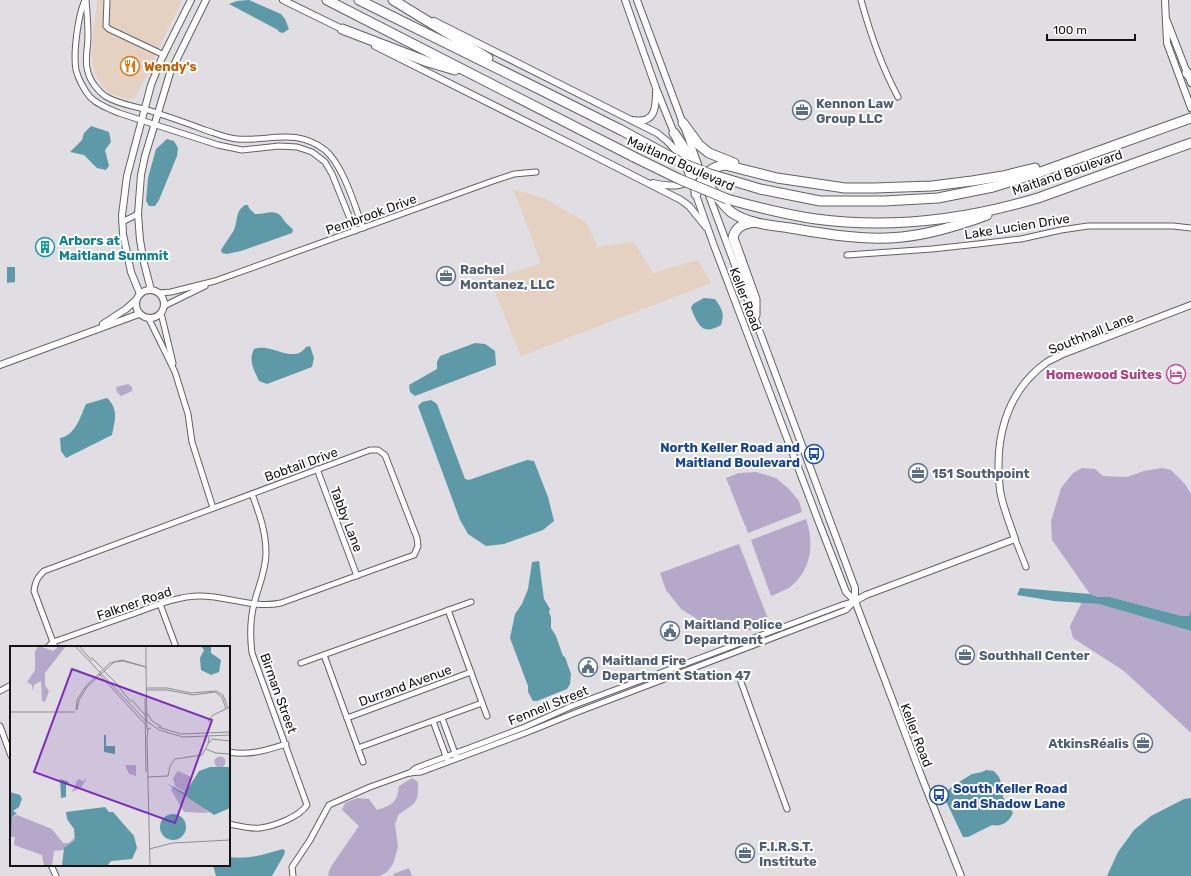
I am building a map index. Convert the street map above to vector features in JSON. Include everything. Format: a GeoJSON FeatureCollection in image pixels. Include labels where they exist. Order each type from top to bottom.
{"type":"FeatureCollection","features":[{"type":"Feature","properties":{"kind":"highway","name":"Maitland Boulevard"},"geometry":{"type":"LineString","coordinates":[[327,0],[679,179],[727,199],[774,211],[816,219],[860,222],[907,222],[950,217],[1019,204],[1191,143]]}},
{"type":"Feature","properties":{"kind":"highway","name":"Maitland Boulevard"},"geometry":{"type":"LineString","coordinates":[[359,0],[538,88],[682,163],[710,174],[760,189],[820,201],[884,201],[938,198],[993,187],[1091,155],[1188,119]]}},
{"type":"Feature","properties":{"kind":"highway"},"geometry":{"type":"LineString","coordinates":[[393,0],[538,88]]}},
{"type":"Feature","properties":{"kind":"highway"},"geometry":{"type":"LineString","coordinates":[[342,29],[428,62],[481,79]]}},
{"type":"Feature","properties":{"kind":"highway"},"geometry":{"type":"LineString","coordinates":[[683,123],[699,145],[709,153],[744,169]]}},
{"type":"Feature","properties":{"kind":"highway"},"geometry":{"type":"LineString","coordinates":[[674,133],[699,172],[724,205],[732,212],[755,222],[859,238],[902,237],[963,224],[1019,204]]}},
{"type":"Feature","properties":{"kind":"highway"},"geometry":{"type":"LineString","coordinates":[[699,172],[725,165],[777,178],[845,188],[901,188],[972,181],[1003,176],[1091,155]]}},
{"type":"Feature","properties":{"kind":"highway"},"geometry":{"type":"LineString","coordinates":[[696,194],[699,172]]}},
{"type":"Feature","properties":{"kind":"highway"},"geometry":{"type":"LineString","coordinates":[[755,222],[741,225],[734,232],[732,238],[755,299],[755,315]]}},
{"type":"Feature","properties":{"kind":"street"},"geometry":{"type":"LineString","coordinates":[[86,0],[88,37],[86,56],[88,73],[95,87],[105,96],[120,103],[145,109],[220,135],[236,139],[278,137],[309,141],[325,151],[336,162],[344,178],[363,228]]}},
{"type":"Feature","properties":{"kind":"street"},"geometry":{"type":"LineString","coordinates":[[86,0],[82,7],[78,26],[76,70],[90,97],[103,107],[218,145],[242,150],[278,146],[297,147],[312,152],[325,162],[332,174],[355,231]]}},
{"type":"Feature","properties":{"kind":"street"},"geometry":{"type":"LineString","coordinates":[[107,0],[105,20],[106,26],[109,29],[164,55]]}},
{"type":"Feature","properties":{"kind":"street"},"geometry":{"type":"LineString","coordinates":[[161,314],[149,319],[140,314],[136,305],[138,297],[126,250],[122,215],[127,176],[151,85],[191,0]]}},
{"type":"Feature","properties":{"kind":"street"},"geometry":{"type":"LineString","coordinates":[[151,290],[140,240],[138,214],[144,162],[157,113],[170,73],[206,0]]}},
{"type":"Feature","properties":{"kind":"street"},"geometry":{"type":"LineString","coordinates":[[283,0],[681,200],[689,206],[709,230]]}},
{"type":"Feature","properties":{"kind":"street"},"geometry":{"type":"LineString","coordinates":[[393,0],[657,134],[667,141],[684,160],[699,172],[689,182],[672,186],[663,186],[636,177]]}},
{"type":"Feature","properties":{"kind":"street","name":"Keller Road"},"geometry":{"type":"LineString","coordinates":[[626,0],[656,88],[789,444],[846,592],[855,601]]}},
{"type":"Feature","properties":{"kind":"street","name":"Keller Road"},"geometry":{"type":"LineString","coordinates":[[637,0],[683,123],[699,172],[707,189],[755,315],[855,588],[855,601],[961,876]]}},
{"type":"Feature","properties":{"kind":"street"},"geometry":{"type":"LineString","coordinates":[[861,0],[890,83],[898,97]]}},
{"type":"Feature","properties":{"kind":"street"},"geometry":{"type":"LineString","coordinates":[[1165,0],[1167,42],[1191,108]]}},
{"type":"Feature","properties":{"kind":"street"},"geometry":{"type":"LineString","coordinates":[[1165,14],[1191,83]]}},
{"type":"Feature","properties":{"kind":"street"},"geometry":{"type":"LineString","coordinates":[[630,120],[638,121],[646,119],[652,115],[656,107],[656,88]]}},
{"type":"Feature","properties":{"kind":"street","name":"Pembrook Drive"},"geometry":{"type":"LineString","coordinates":[[158,293],[171,292],[215,281],[493,181],[514,174],[536,172]]}},
{"type":"Feature","properties":{"kind":"street"},"geometry":{"type":"LineString","coordinates":[[122,215],[138,214]]}},
{"type":"Feature","properties":{"kind":"street"},"geometry":{"type":"LineString","coordinates":[[122,222],[138,214]]}},
{"type":"Feature","properties":{"kind":"street","name":"Lake Lucien Drive"},"geometry":{"type":"LineString","coordinates":[[847,255],[932,249],[1021,239],[1061,230],[1088,226],[1173,226],[1191,228]]}},
{"type":"Feature","properties":{"kind":"street","name":"Pembrook Drive"},"geometry":{"type":"LineString","coordinates":[[164,306],[215,281]]}},
{"type":"Feature","properties":{"kind":"street"},"geometry":{"type":"LineString","coordinates":[[95,329],[126,309],[146,291],[151,290],[158,293],[162,297],[164,306],[161,314],[175,372],[188,414],[194,449],[213,508]]}},
{"type":"Feature","properties":{"kind":"street","name":"Southhall Lane"},"geometry":{"type":"LineString","coordinates":[[1026,567],[1000,491],[999,448],[1001,431],[1008,411],[1018,392],[1034,374],[1048,362],[1063,354],[1191,305]]}},
{"type":"Feature","properties":{"kind":"street"},"geometry":{"type":"LineString","coordinates":[[0,365],[95,329],[140,314]]}},
{"type":"Feature","properties":{"kind":"street"},"geometry":{"type":"LineString","coordinates":[[149,319],[175,372]]}},
{"type":"Feature","properties":{"kind":"street"},"geometry":{"type":"LineString","coordinates":[[746,330],[760,330]]}},
{"type":"Feature","properties":{"kind":"street"},"geometry":{"type":"LineString","coordinates":[[750,339],[760,330]]}},
{"type":"Feature","properties":{"kind":"street"},"geometry":{"type":"LineString","coordinates":[[789,444],[800,440]]}},
{"type":"Feature","properties":{"kind":"street","name":"Bobtail Drive"},"geometry":{"type":"LineString","coordinates":[[54,645],[34,592],[38,577],[44,572],[370,450],[378,450],[385,455],[417,538],[418,546],[414,555],[281,603],[270,606],[254,605]]}},
{"type":"Feature","properties":{"kind":"street","name":"Tabby Lane"},"geometry":{"type":"LineString","coordinates":[[317,469],[357,576]]}},
{"type":"Feature","properties":{"kind":"street","name":"Birman Street"},"geometry":{"type":"LineString","coordinates":[[230,824],[261,828],[296,816],[308,805],[252,653],[250,636],[254,605],[263,573],[266,555],[266,538],[263,524],[252,494]]}},
{"type":"Feature","properties":{"kind":"street"},"geometry":{"type":"LineString","coordinates":[[855,601],[866,595],[1016,539]]}},
{"type":"Feature","properties":{"kind":"street","name":"Falkner Road"},"geometry":{"type":"LineString","coordinates":[[54,645],[172,600],[200,596],[227,599],[254,605]]}},
{"type":"Feature","properties":{"kind":"street","name":"Fennell Street"},"geometry":{"type":"LineString","coordinates":[[456,756],[525,728],[572,706],[855,601]]}},
{"type":"Feature","properties":{"kind":"street","name":"Fennell Street"},"geometry":{"type":"LineString","coordinates":[[293,876],[292,867],[310,840],[329,805],[409,773],[421,772],[447,759],[528,732],[675,674],[846,610],[855,601]]}},
{"type":"Feature","properties":{"kind":"street"},"geometry":{"type":"LineString","coordinates":[[301,663],[471,602]]}},
{"type":"Feature","properties":{"kind":"street"},"geometry":{"type":"LineString","coordinates":[[160,604],[176,646]]}},
{"type":"Feature","properties":{"kind":"street"},"geometry":{"type":"LineString","coordinates":[[448,610],[487,716]]}},
{"type":"Feature","properties":{"kind":"street"},"geometry":{"type":"LineString","coordinates":[[324,655],[363,762]]}},
{"type":"Feature","properties":{"kind":"street"},"geometry":{"type":"LineString","coordinates":[[673,668],[675,674]]}},
{"type":"Feature","properties":{"kind":"street","name":"Durrand Avenue"},"geometry":{"type":"LineString","coordinates":[[347,718],[470,672]]}},
{"type":"Feature","properties":{"kind":"street"},"geometry":{"type":"LineString","coordinates":[[742,682],[786,809]]}},
{"type":"Feature","properties":{"kind":"street"},"geometry":{"type":"LineString","coordinates":[[0,691],[10,686]]}},
{"type":"Feature","properties":{"kind":"street"},"geometry":{"type":"LineString","coordinates":[[585,702],[587,708]]}},
{"type":"Feature","properties":{"kind":"street"},"geometry":{"type":"LineString","coordinates":[[358,748],[482,703]]}},
{"type":"Feature","properties":{"kind":"street"},"geometry":{"type":"LineString","coordinates":[[572,706],[575,713]]}},
{"type":"Feature","properties":{"kind":"street"},"geometry":{"type":"LineString","coordinates":[[442,718],[456,756]]}},
{"type":"Feature","properties":{"kind":"street"},"geometry":{"type":"LineString","coordinates":[[433,721],[447,759]]}},
{"type":"Feature","properties":{"kind":"street"},"geometry":{"type":"LineString","coordinates":[[0,726],[10,753]]}},
{"type":"Feature","properties":{"kind":"street"},"geometry":{"type":"LineString","coordinates":[[439,736],[447,733]]}},
{"type":"Feature","properties":{"kind":"street"},"geometry":{"type":"LineString","coordinates":[[230,752],[246,754],[263,752],[286,744]]}},
{"type":"Feature","properties":{"kind":"street"},"geometry":{"type":"LineString","coordinates":[[52,866],[56,876]]}},
{"type":"Feature","properties":{"kind":"shaded area"},"geometry":{"type":"Polygon","coordinates":[[[97,0],[182,0],[135,98],[127,99],[109,93],[103,87],[95,73],[91,55],[97,0]]]}},
{"type":"Feature","properties":{"kind":"shaded area"},"geometry":{"type":"Polygon","coordinates":[[[513,189],[543,198],[586,222],[598,247],[634,242],[653,273],[698,260],[711,283],[521,356],[490,280],[541,263],[513,189]]]}},
{"type":"Feature","properties":{"kind":"shaded area"},"geometry":{"type":"Polygon","coordinates":[[[128,384],[132,387],[132,391],[121,396],[117,392],[116,387],[128,384]]]}},
{"type":"Feature","properties":{"kind":"shaded area"},"geometry":{"type":"Polygon","coordinates":[[[1082,468],[1095,469],[1103,476],[1127,477],[1144,471],[1162,468],[1171,470],[1185,484],[1191,494],[1191,609],[1189,616],[1182,616],[1110,597],[1098,597],[1090,594],[1052,540],[1051,521],[1061,488],[1073,473],[1082,468]]]}},
{"type":"Feature","properties":{"kind":"shaded area"},"geometry":{"type":"Polygon","coordinates":[[[756,472],[776,478],[789,489],[799,501],[802,512],[748,533],[726,478],[739,473],[756,472]]]}},
{"type":"Feature","properties":{"kind":"shaded area"},"geometry":{"type":"Polygon","coordinates":[[[806,519],[809,529],[810,548],[806,566],[802,574],[789,588],[771,596],[751,540],[806,519]]]}},
{"type":"Feature","properties":{"kind":"shaded area"},"geometry":{"type":"Polygon","coordinates":[[[739,544],[770,624],[747,631],[711,628],[681,609],[666,590],[660,573],[739,544]]]}},
{"type":"Feature","properties":{"kind":"shaded area"},"geometry":{"type":"Polygon","coordinates":[[[1082,602],[1099,604],[1191,631],[1191,733],[1124,671],[1073,638],[1070,626],[1082,602]]]}},
{"type":"Feature","properties":{"kind":"shaded area"},"geometry":{"type":"Polygon","coordinates":[[[412,778],[418,782],[417,799],[413,804],[399,814],[395,824],[398,847],[393,864],[387,872],[380,876],[328,876],[332,865],[359,826],[342,810],[345,803],[357,798],[369,799],[377,810],[393,802],[397,796],[399,786],[412,778]]]}},
{"type":"Feature","properties":{"kind":"shaded area"},"geometry":{"type":"Polygon","coordinates":[[[409,868],[412,876],[394,876],[393,874],[409,868]]]}},
{"type":"Feature","properties":{"kind":"water"},"geometry":{"type":"Polygon","coordinates":[[[249,0],[281,14],[289,29],[283,33],[279,32],[278,30],[229,4],[237,1],[249,0]]]}},
{"type":"Feature","properties":{"kind":"water"},"geometry":{"type":"Polygon","coordinates":[[[91,126],[109,132],[111,142],[105,150],[109,166],[106,170],[97,168],[84,155],[70,152],[82,140],[84,133],[91,126]]]}},
{"type":"Feature","properties":{"kind":"water"},"geometry":{"type":"Polygon","coordinates":[[[167,139],[174,141],[178,148],[177,156],[159,200],[155,206],[149,206],[146,201],[148,178],[156,149],[167,139]]]}},
{"type":"Feature","properties":{"kind":"water"},"geometry":{"type":"Polygon","coordinates":[[[245,205],[248,205],[255,214],[271,212],[277,213],[293,230],[292,233],[241,251],[227,254],[222,253],[221,250],[234,230],[238,213],[245,205]]]}},
{"type":"Feature","properties":{"kind":"water"},"geometry":{"type":"Polygon","coordinates":[[[7,267],[15,267],[15,282],[7,283],[7,267]]]}},
{"type":"Feature","properties":{"kind":"water"},"geometry":{"type":"Polygon","coordinates":[[[704,298],[715,299],[722,311],[723,317],[721,325],[715,328],[705,329],[702,327],[691,308],[694,303],[704,298]]]}},
{"type":"Feature","properties":{"kind":"water"},"geometry":{"type":"Polygon","coordinates":[[[475,343],[485,344],[495,351],[496,365],[415,396],[410,392],[409,385],[437,369],[437,362],[440,356],[475,343]]]}},
{"type":"Feature","properties":{"kind":"water"},"geometry":{"type":"Polygon","coordinates":[[[310,346],[314,358],[312,367],[267,384],[259,381],[252,361],[252,353],[254,349],[268,348],[289,354],[295,354],[310,346]]]}},
{"type":"Feature","properties":{"kind":"water"},"geometry":{"type":"Polygon","coordinates":[[[107,398],[111,402],[115,411],[112,435],[66,458],[61,451],[60,438],[70,433],[74,429],[86,404],[107,398]]]}},
{"type":"Feature","properties":{"kind":"water"},"geometry":{"type":"Polygon","coordinates":[[[431,400],[437,404],[465,479],[469,480],[527,460],[534,461],[548,497],[554,521],[543,530],[504,544],[486,546],[468,534],[460,520],[418,406],[422,402],[431,400]]]}},
{"type":"Feature","properties":{"kind":"water"},"geometry":{"type":"Polygon","coordinates":[[[539,561],[544,599],[550,609],[551,628],[556,636],[571,674],[570,684],[567,689],[537,701],[533,701],[528,692],[528,686],[510,638],[515,614],[522,604],[528,589],[532,562],[539,561]]]}},
{"type":"Feature","properties":{"kind":"water"},"geometry":{"type":"Polygon","coordinates":[[[1020,588],[1110,597],[1182,616],[1189,616],[1191,609],[1191,631],[1099,604],[1054,601],[1017,595],[1020,588]]]}},
{"type":"Feature","properties":{"kind":"water"},"geometry":{"type":"Polygon","coordinates":[[[986,770],[994,771],[999,777],[1003,788],[1003,797],[1013,813],[1007,821],[1002,824],[992,825],[968,837],[963,837],[945,799],[947,791],[972,774],[986,770]]]}},
{"type":"Feature","properties":{"kind":"water"},"geometry":{"type":"Polygon","coordinates":[[[1191,798],[1191,876],[1107,876],[1118,852],[1134,830],[1151,816],[1184,799],[1191,798]]]}},
{"type":"Feature","properties":{"kind":"water"},"geometry":{"type":"Polygon","coordinates":[[[283,849],[285,851],[272,876],[216,876],[213,866],[230,866],[230,857],[243,858],[263,855],[283,849]]]}},
{"type":"Feature","properties":{"kind":"place","name":"Wendy's"},"geometry":{"type":"Point","coordinates":[130,66]}},
{"type":"Feature","properties":{"kind":"place","name":"Kennon Law Group LLC"},"geometry":{"type":"Point","coordinates":[802,110]}},
{"type":"Feature","properties":{"kind":"place","name":"Arbors at Maitland Summit"},"geometry":{"type":"Point","coordinates":[45,247]}},
{"type":"Feature","properties":{"kind":"place","name":"Rachel Montanez, LLC"},"geometry":{"type":"Point","coordinates":[446,276]}},
{"type":"Feature","properties":{"kind":"place","name":"Homewood Suites"},"geometry":{"type":"Point","coordinates":[1176,374]}},
{"type":"Feature","properties":{"kind":"place","name":"North Keller Road and Maitland Boulevard"},"geometry":{"type":"Point","coordinates":[814,454]}},
{"type":"Feature","properties":{"kind":"place","name":"151 Southpoint"},"geometry":{"type":"Point","coordinates":[918,473]}},
{"type":"Feature","properties":{"kind":"place","name":"Maitland Police Department"},"geometry":{"type":"Point","coordinates":[670,631]}},
{"type":"Feature","properties":{"kind":"place","name":"Southhall Center"},"geometry":{"type":"Point","coordinates":[965,655]}},
{"type":"Feature","properties":{"kind":"place","name":"Maitland Fire Department Station 47"},"geometry":{"type":"Point","coordinates":[588,667]}},
{"type":"Feature","properties":{"kind":"place","name":"AtkinsRéalis"},"geometry":{"type":"Point","coordinates":[1143,743]}},
{"type":"Feature","properties":{"kind":"place","name":"South Keller Road and Shadow Lane"},"geometry":{"type":"Point","coordinates":[939,795]}},
{"type":"Feature","properties":{"kind":"place","name":"F.I.R.S.T. Institute"},"geometry":{"type":"Point","coordinates":[745,853]}}]}
